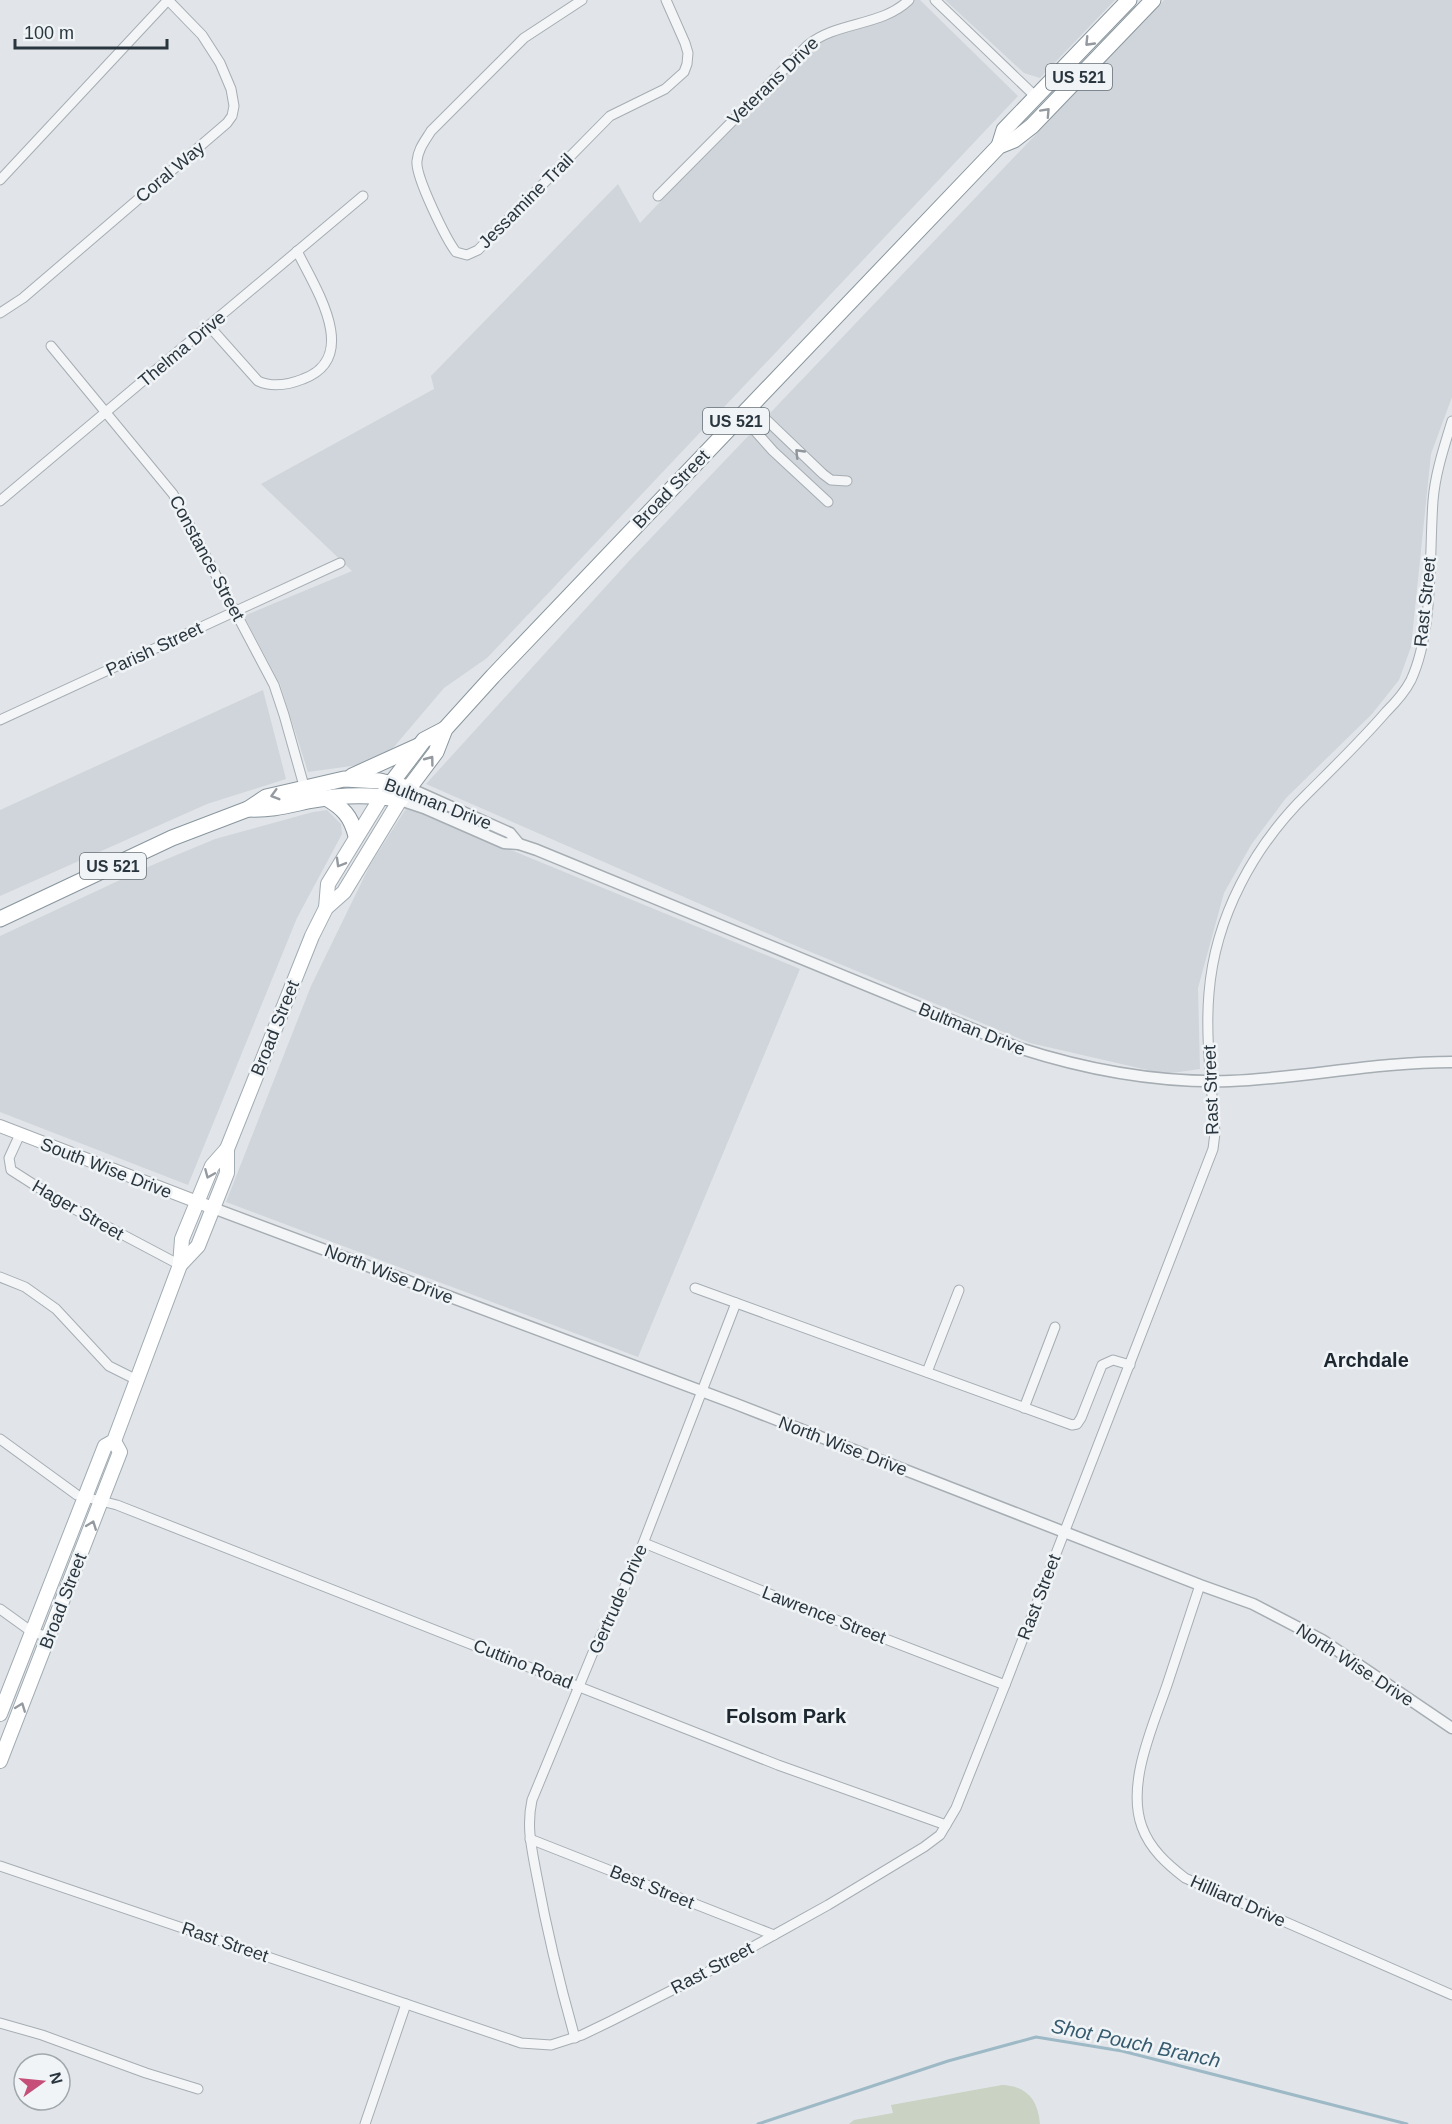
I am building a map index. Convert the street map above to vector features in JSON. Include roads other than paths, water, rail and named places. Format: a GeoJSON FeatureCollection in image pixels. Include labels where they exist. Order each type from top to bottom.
{"type":"FeatureCollection","features":[{"type":"Feature","properties":{"kind":"highway","name":"Broad Street"},"geometry":{"type":"LineString","coordinates":[[999,146],[1004,130],[1129,0]]}},
{"type":"Feature","properties":{"kind":"highway","name":"Broad Street"},"geometry":{"type":"LineString","coordinates":[[382,796],[424,740],[445,729],[514,653],[999,146],[1014,140],[1032,126],[1153,0]]}},
{"type":"Feature","properties":{"kind":"highway","name":"Broad Street"},"geometry":{"type":"LineString","coordinates":[[404,794],[436,753],[445,729]]}},
{"type":"Feature","properties":{"kind":"highway","name":"US 521"},"geometry":{"type":"LineString","coordinates":[[344,779],[385,763],[420,745]]}},
{"type":"Feature","properties":{"kind":"highway","name":"Bultman Drive"},"geometry":{"type":"LineString","coordinates":[[0,919],[172,838],[248,809],[270,810],[344,779],[367,779],[391,783],[404,794]]}},
{"type":"Feature","properties":{"kind":"highway","name":"Bultman Drive"},"geometry":{"type":"LineString","coordinates":[[306,794],[326,798],[345,795],[404,794]]}},
{"type":"Feature","properties":{"kind":"highway"},"geometry":{"type":"LineString","coordinates":[[326,798],[345,810],[353,824],[356,836]]}},
{"type":"Feature","properties":{"kind":"main road","name":"Broad Street"},"geometry":{"type":"LineString","coordinates":[[326,908],[344,892],[404,794]]}},
{"type":"Feature","properties":{"kind":"main road","name":"Broad Street"},"geometry":{"type":"LineString","coordinates":[[0,1714],[105,1446],[114,1441],[180,1265],[182,1239],[212,1166],[227,1149],[303,956],[326,908],[328,884],[382,796]]}},
{"type":"Feature","properties":{"kind":"main road","name":"South Wise Drive"},"geometry":{"type":"LineString","coordinates":[[0,1126],[213,1208]]}},
{"type":"Feature","properties":{"kind":"main road","name":"Broad Street"},"geometry":{"type":"LineString","coordinates":[[180,1265],[198,1246],[227,1173],[227,1149]]}},
{"type":"Feature","properties":{"kind":"main road","name":"Broad Street"},"geometry":{"type":"LineString","coordinates":[[0,1761],[120,1452],[114,1441]]}},
{"type":"Feature","properties":{"kind":"street"},"geometry":{"type":"LineString","coordinates":[[0,180],[168,0]]}},
{"type":"Feature","properties":{"kind":"street","name":"Coral Way"},"geometry":{"type":"LineString","coordinates":[[0,312],[23,298],[227,123],[232,116],[234,106],[231,90],[216,55],[202,35],[168,0]]}},
{"type":"Feature","properties":{"kind":"street","name":"Jessamine Trail"},"geometry":{"type":"LineString","coordinates":[[582,0],[524,38],[431,131],[421,147],[416,169],[441,226],[456,252],[466,255],[478,250],[610,116],[665,89],[684,72],[687,64],[685,43],[666,0]]}},
{"type":"Feature","properties":{"kind":"street","name":"Veterans Drive"},"geometry":{"type":"LineString","coordinates":[[658,196],[820,34],[885,16],[901,8],[909,0]]}},
{"type":"Feature","properties":{"kind":"street"},"geometry":{"type":"LineString","coordinates":[[935,0],[1036,97]]}},
{"type":"Feature","properties":{"kind":"street","name":"Thelma Drive"},"geometry":{"type":"LineString","coordinates":[[0,501],[363,196]]}},
{"type":"Feature","properties":{"kind":"street"},"geometry":{"type":"LineString","coordinates":[[209,326],[258,381],[267,385],[295,382],[318,371],[330,352],[333,341],[332,330],[329,317],[297,251]]}},
{"type":"Feature","properties":{"kind":"street","name":"Constance Street"},"geometry":{"type":"LineString","coordinates":[[51,346],[173,494],[278,694],[306,794]]}},
{"type":"Feature","properties":{"kind":"street"},"geometry":{"type":"LineString","coordinates":[[746,410],[831,480],[847,482]]}},
{"type":"Feature","properties":{"kind":"street"},"geometry":{"type":"LineString","coordinates":[[746,410],[772,451],[828,502]]}},
{"type":"Feature","properties":{"kind":"street","name":"Rast Street"},"geometry":{"type":"LineString","coordinates":[[0,1866],[521,2043],[551,2045],[575,2038],[632,2011],[774,1935],[924,1847],[940,1835],[956,1808],[1005,1685],[1213,1149],[1215,1133],[1208,1025],[1210,984],[1222,930],[1238,888],[1278,826],[1392,706],[1410,682],[1418,662],[1425,617],[1433,499],[1443,449],[1452,421]]}},
{"type":"Feature","properties":{"kind":"street","name":"Parish Street"},"geometry":{"type":"LineString","coordinates":[[0,720],[340,563]]}},
{"type":"Feature","properties":{"kind":"street","name":"Bultman Drive"},"geometry":{"type":"LineString","coordinates":[[404,794],[510,832],[519,844],[591,871],[1019,1048],[1096,1070],[1166,1079],[1212,1081],[1262,1079],[1400,1064],[1452,1062]]}},
{"type":"Feature","properties":{"kind":"street","name":"Hager Street"},"geometry":{"type":"LineString","coordinates":[[20,1134],[9,1158],[11,1170],[61,1202],[180,1265]]}},
{"type":"Feature","properties":{"kind":"street","name":"North Wise Drive"},"geometry":{"type":"LineString","coordinates":[[213,1208],[702,1391],[1253,1604],[1322,1640],[1452,1728]]}},
{"type":"Feature","properties":{"kind":"street"},"geometry":{"type":"LineString","coordinates":[[0,1277],[25,1287],[56,1308],[110,1366],[137,1380]]}},
{"type":"Feature","properties":{"kind":"street"},"geometry":{"type":"LineString","coordinates":[[695,1288],[1066,1424],[1077,1424],[1081,1418],[1102,1365],[1113,1360],[1130,1365]]}},
{"type":"Feature","properties":{"kind":"street"},"geometry":{"type":"LineString","coordinates":[[927,1372],[959,1290]]}},
{"type":"Feature","properties":{"kind":"street","name":"Gertrude Drive"},"geometry":{"type":"LineString","coordinates":[[575,2038],[557,1976],[530,1839],[528,1817],[532,1800],[579,1686],[644,1543],[736,1303]]}},
{"type":"Feature","properties":{"kind":"street"},"geometry":{"type":"LineString","coordinates":[[1024,1408],[1055,1327]]}},
{"type":"Feature","properties":{"kind":"street","name":"Cuttino Road"},"geometry":{"type":"LineString","coordinates":[[0,1439],[75,1493],[149,1517],[778,1765],[946,1825]]}},
{"type":"Feature","properties":{"kind":"street","name":"Lawrence Street"},"geometry":{"type":"LineString","coordinates":[[644,1543],[1005,1685]]}},
{"type":"Feature","properties":{"kind":"street","name":"Hilliard Drive"},"geometry":{"type":"LineString","coordinates":[[1200,1585],[1142,1758],[1137,1789],[1138,1814],[1151,1846],[1167,1864],[1185,1878],[1452,1995]]}},
{"type":"Feature","properties":{"kind":"street"},"geometry":{"type":"LineString","coordinates":[[0,1609],[32,1632],[49,1637]]}},
{"type":"Feature","properties":{"kind":"street","name":"Best Street"},"geometry":{"type":"LineString","coordinates":[[530,1839],[774,1935]]}},
{"type":"Feature","properties":{"kind":"street"},"geometry":{"type":"LineString","coordinates":[[365,2124],[405,2004]]}},
{"type":"Feature","properties":{"kind":"street"},"geometry":{"type":"LineString","coordinates":[[0,2023],[42,2035],[146,2073],[198,2089]]}},
{"type":"Feature","properties":{"kind":"waterway","name":"Shot Pouch Branch"},"geometry":{"type":"LineString","coordinates":[[758,2124],[948,2061],[1036,2037],[1122,2051],[1407,2124]]}},
{"type":"Feature","properties":{"kind":"district","name":"Archdale"},"geometry":{"type":"Point","coordinates":[1366,1360]}},
{"type":"Feature","properties":{"kind":"district","name":"Folsom Park"},"geometry":{"type":"Point","coordinates":[786,1716]}}]}
